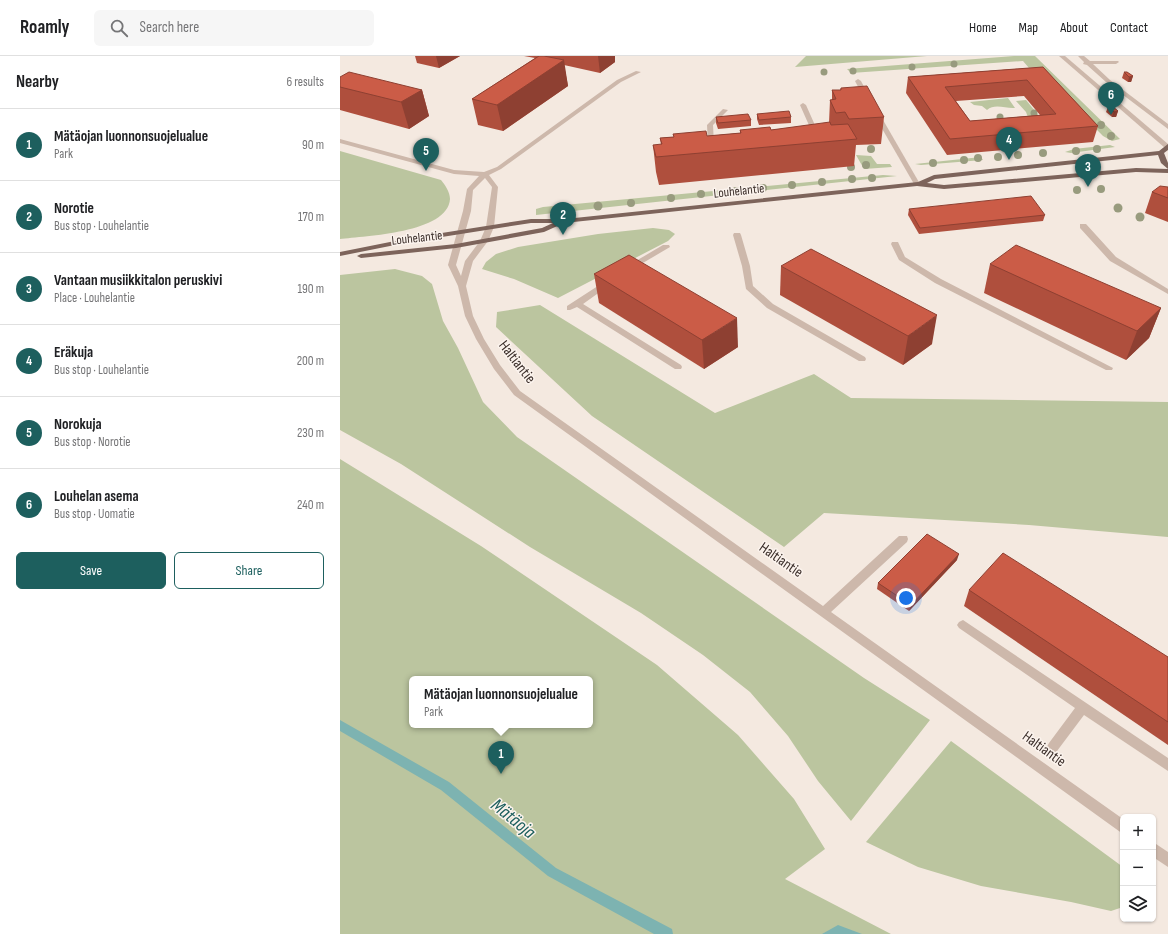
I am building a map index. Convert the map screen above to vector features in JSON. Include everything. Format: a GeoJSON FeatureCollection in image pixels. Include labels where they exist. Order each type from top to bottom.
{"type":"FeatureCollection","features":[{"type":"Feature","properties":{"kind":"main road"},"geometry":{"type":"LineString","coordinates":[[1168,147],[1161,153],[1163,162],[1168,167]]}},
{"type":"Feature","properties":{"kind":"main road","name":"Louhelantie"},"geometry":{"type":"LineString","coordinates":[[917,184],[934,177],[1161,153]]}},
{"type":"Feature","properties":{"kind":"main road","name":"Louhelantie"},"geometry":{"type":"LineString","coordinates":[[340,254],[490,227],[541,220],[565,221],[917,184],[944,186],[1136,170],[1168,171]]}},
{"type":"Feature","properties":{"kind":"main road","name":"Louhelantie"},"geometry":{"type":"LineString","coordinates":[[340,258],[456,246],[544,230],[565,221]]}},
{"type":"Feature","properties":{"kind":"street"},"geometry":{"type":"LineString","coordinates":[[1062,56],[1069,64],[1168,147]]}},
{"type":"Feature","properties":{"kind":"street"},"geometry":{"type":"LineString","coordinates":[[1082,56],[1168,127]]}},
{"type":"Feature","properties":{"kind":"street"},"geometry":{"type":"LineString","coordinates":[[1069,64],[1116,62]]}},
{"type":"Feature","properties":{"kind":"street"},"geometry":{"type":"LineString","coordinates":[[340,141],[454,172],[485,174],[499,168],[619,80],[638,72]]}},
{"type":"Feature","properties":{"kind":"street"},"geometry":{"type":"LineString","coordinates":[[858,81],[917,184]]}},
{"type":"Feature","properties":{"kind":"street"},"geometry":{"type":"LineString","coordinates":[[803,105],[814,132],[810,139],[806,142]]}},
{"type":"Feature","properties":{"kind":"street"},"geometry":{"type":"LineString","coordinates":[[721,149],[711,144],[710,125],[725,110]]}},
{"type":"Feature","properties":{"kind":"street","name":"Haltiantie"},"geometry":{"type":"LineString","coordinates":[[462,286],[469,261],[484,241],[490,227],[494,209],[495,187],[485,174],[470,189],[467,211],[456,246],[452,265],[462,286],[469,316],[480,339],[497,367],[517,393],[1120,825]]}},
{"type":"Feature","properties":{"kind":"street"},"geometry":{"type":"LineString","coordinates":[[1083,226],[1113,259],[1168,292]]}},
{"type":"Feature","properties":{"kind":"street"},"geometry":{"type":"LineString","coordinates":[[737,235],[746,266],[749,287],[770,306],[862,360]]}},
{"type":"Feature","properties":{"kind":"street"},"geometry":{"type":"LineString","coordinates":[[896,244],[902,258],[938,281],[1109,368]]}},
{"type":"Feature","properties":{"kind":"street"},"geometry":{"type":"LineString","coordinates":[[666,247],[634,264],[573,306],[678,367]]}},
{"type":"Feature","properties":{"kind":"street"},"geometry":{"type":"LineString","coordinates":[[824,612],[903,539]]}},
{"type":"Feature","properties":{"kind":"street"},"geometry":{"type":"LineString","coordinates":[[963,625],[1168,765]]}},
{"type":"Feature","properties":{"kind":"street"},"geometry":{"type":"LineString","coordinates":[[1052,747],[1084,707]]}},
{"type":"Feature","properties":{"kind":"street"},"geometry":{"type":"LineString","coordinates":[[1154,850],[1168,860]]}},
{"type":"Feature","properties":{"kind":"green space"},"geometry":{"type":"Polygon","coordinates":[[[806,56],[927,56],[795,67],[806,56]]]}},
{"type":"Feature","properties":{"kind":"green space"},"geometry":{"type":"Polygon","coordinates":[[[1014,56],[1035,56],[1120,139],[1112,141],[1103,136],[1040,72],[1034,67],[1029,68],[1023,61],[851,73],[847,69],[1014,56]]]}},
{"type":"Feature","properties":{"kind":"green space"},"geometry":{"type":"Polygon","coordinates":[[[1008,98],[1015,108],[993,107],[987,110],[982,106],[974,105],[970,102],[1008,98]]]}},
{"type":"Feature","properties":{"kind":"green space"},"geometry":{"type":"Polygon","coordinates":[[[1026,100],[1044,122],[1029,120],[1026,112],[1016,101],[1026,100]]]}},
{"type":"Feature","properties":{"kind":"green space"},"geometry":{"type":"Polygon","coordinates":[[[1110,145],[1115,147],[1071,153],[1065,152],[1074,149],[1110,145]]]}},
{"type":"Feature","properties":{"kind":"green space"},"geometry":{"type":"Polygon","coordinates":[[[340,151],[441,180],[450,196],[446,210],[435,219],[421,226],[404,231],[340,239],[340,151]]]}},
{"type":"Feature","properties":{"kind":"green space"},"geometry":{"type":"Polygon","coordinates":[[[856,155],[871,156],[877,164],[890,164],[892,167],[864,169],[856,155]]]}},
{"type":"Feature","properties":{"kind":"green space"},"geometry":{"type":"Polygon","coordinates":[[[981,157],[983,160],[921,165],[915,164],[981,157]]]}},
{"type":"Feature","properties":{"kind":"green space"},"geometry":{"type":"Polygon","coordinates":[[[883,175],[897,176],[536,215],[536,209],[543,207],[883,175]]]}},
{"type":"Feature","properties":{"kind":"green space"},"geometry":{"type":"Polygon","coordinates":[[[653,228],[669,230],[675,234],[668,241],[558,298],[514,279],[482,269],[486,262],[496,254],[518,247],[598,234],[653,228]]]}},
{"type":"Feature","properties":{"kind":"green space"},"geometry":{"type":"Polygon","coordinates":[[[395,269],[422,276],[432,284],[443,321],[458,348],[483,402],[517,437],[864,678],[930,720],[851,821],[818,781],[788,736],[750,692],[703,655],[641,613],[530,547],[401,464],[340,430],[340,275],[395,269]]]}},
{"type":"Feature","properties":{"kind":"green space"},"geometry":{"type":"Polygon","coordinates":[[[540,305],[715,413],[814,374],[851,398],[1168,402],[1168,537],[1029,525],[824,513],[784,547],[592,416],[496,327],[497,312],[540,305]]]}},
{"type":"Feature","properties":{"kind":"green space"},"geometry":{"type":"Polygon","coordinates":[[[340,459],[481,546],[657,665],[738,735],[794,799],[825,849],[785,879],[891,934],[340,934],[340,459]]]}},
{"type":"Feature","properties":{"kind":"green space"},"geometry":{"type":"Polygon","coordinates":[[[951,741],[1120,865],[1120,908],[1111,911],[1071,902],[981,886],[918,867],[866,842],[951,741]]]}},
{"type":"Feature","properties":{"kind":"water"},"geometry":{"type":"Polygon","coordinates":[[[838,925],[862,934],[822,934],[838,925]]]}},
{"type":"Feature","properties":{"kind":"building"},"geometry":{"type":"Polygon","coordinates":[[[539,56],[564,60],[497,105],[472,99],[539,56]]]}},
{"type":"Feature","properties":{"kind":"building"},"geometry":{"type":"Polygon","coordinates":[[[1043,67],[1098,126],[950,139],[908,77],[1043,67]],[[1027,80],[945,87],[970,121],[1056,114],[1027,80]]]}},
{"type":"Feature","properties":{"kind":"building"},"geometry":{"type":"Polygon","coordinates":[[[349,72],[422,90],[401,102],[340,87],[340,77],[349,72]]]}},
{"type":"Feature","properties":{"kind":"building"},"geometry":{"type":"Polygon","coordinates":[[[1124,72],[1127,72],[1133,76],[1129,77],[1124,72]]]}},
{"type":"Feature","properties":{"kind":"building"},"geometry":{"type":"Polygon","coordinates":[[[867,86],[884,117],[849,119],[845,112],[836,113],[830,100],[836,99],[832,90],[867,86]]]}},
{"type":"Feature","properties":{"kind":"building"},"geometry":{"type":"Polygon","coordinates":[[[1112,106],[1118,111],[1114,112],[1108,107],[1112,106]]]}},
{"type":"Feature","properties":{"kind":"building"},"geometry":{"type":"Polygon","coordinates":[[[789,111],[791,117],[759,120],[757,114],[789,111]]]}},
{"type":"Feature","properties":{"kind":"building"},"geometry":{"type":"Polygon","coordinates":[[[748,114],[751,120],[718,123],[716,117],[748,114]]]}},
{"type":"Feature","properties":{"kind":"building"},"geometry":{"type":"Polygon","coordinates":[[[830,122],[831,125],[848,124],[857,139],[656,157],[653,145],[662,144],[660,138],[674,137],[673,134],[706,131],[707,136],[741,133],[740,130],[770,127],[771,130],[830,122]]]}},
{"type":"Feature","properties":{"kind":"building"},"geometry":{"type":"Polygon","coordinates":[[[1160,186],[1168,187],[1168,198],[1152,192],[1160,186]]]}},
{"type":"Feature","properties":{"kind":"building"},"geometry":{"type":"Polygon","coordinates":[[[1031,196],[1045,215],[920,228],[909,209],[1031,196]]]}},
{"type":"Feature","properties":{"kind":"building"},"geometry":{"type":"Polygon","coordinates":[[[1016,245],[1161,308],[1137,331],[990,264],[1016,245]]]}},
{"type":"Feature","properties":{"kind":"building"},"geometry":{"type":"Polygon","coordinates":[[[811,249],[937,315],[908,336],[781,266],[811,249]]]}},
{"type":"Feature","properties":{"kind":"building"},"geometry":{"type":"Polygon","coordinates":[[[629,255],[737,318],[702,340],[594,274],[629,255]]]}},
{"type":"Feature","properties":{"kind":"building"},"geometry":{"type":"Polygon","coordinates":[[[927,534],[959,554],[911,605],[878,583],[927,534]]]}},
{"type":"Feature","properties":{"kind":"building"},"geometry":{"type":"Polygon","coordinates":[[[1003,553],[1168,657],[1168,722],[969,590],[1003,553]]]}},
{"type":"Feature","properties":{"kind":"waterway","name":"Mätäoja"},"geometry":{"type":"LineString","coordinates":[[340,725],[445,786],[552,872],[667,934]]}},
{"type":"Feature","properties":{"kind":"place","name":"Louhelan asema"},"geometry":{"type":"Point","coordinates":[1111,115]}},
{"type":"Feature","properties":{"kind":"place","name":"Eräkuja"},"geometry":{"type":"Point","coordinates":[1009,160]}},
{"type":"Feature","properties":{"kind":"place","name":"Norokuja"},"geometry":{"type":"Point","coordinates":[426,171]}},
{"type":"Feature","properties":{"kind":"place","name":"Vantaan musiikkitalon peruskivi"},"geometry":{"type":"Point","coordinates":[1088,187]}},
{"type":"Feature","properties":{"kind":"place","name":"Norotie"},"geometry":{"type":"Point","coordinates":[563,235]}},
{"type":"Feature","properties":{"kind":"place","name":"Mätäojan luonnonsuojelualue"},"geometry":{"type":"Point","coordinates":[501,774]}}]}
